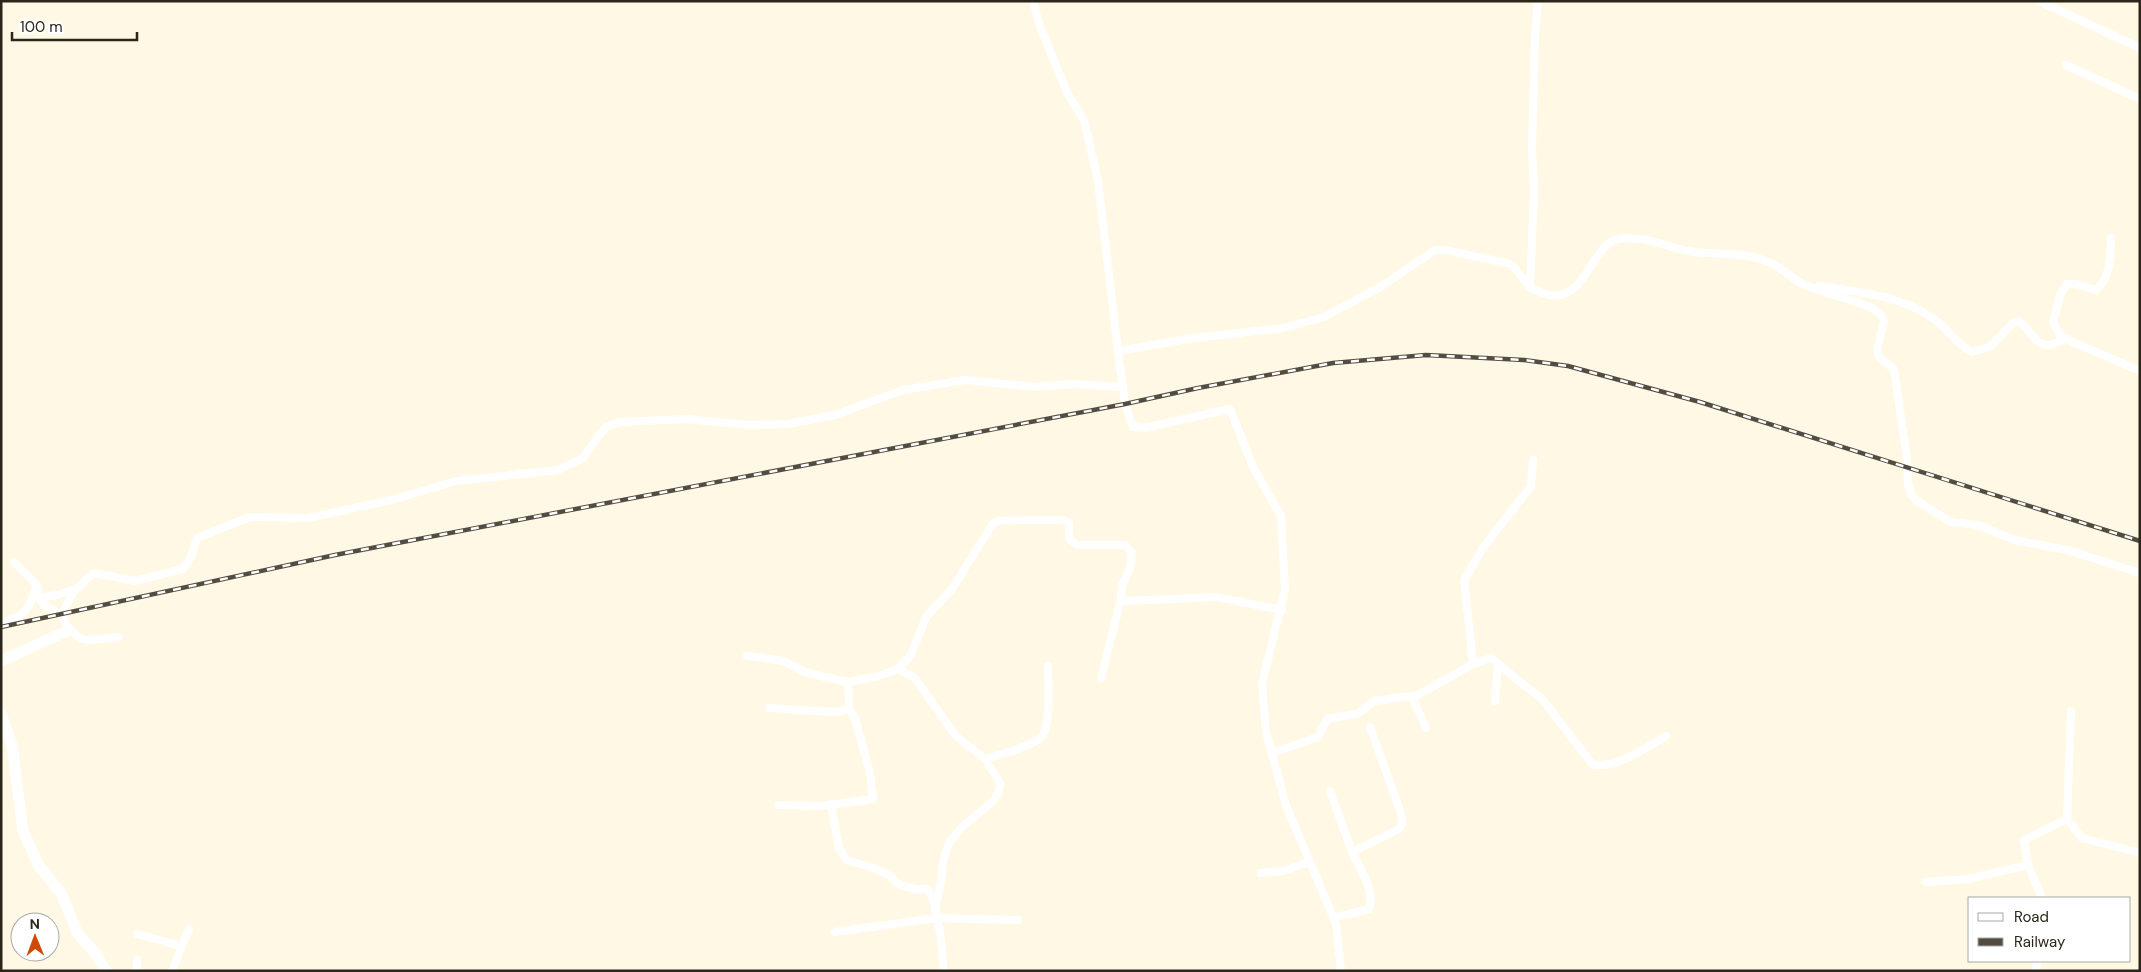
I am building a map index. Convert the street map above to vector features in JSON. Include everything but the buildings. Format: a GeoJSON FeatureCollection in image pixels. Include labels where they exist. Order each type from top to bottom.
{"type":"FeatureCollection","features":[{"type":"Feature","properties":{"kind":"main road"},"geometry":{"type":"LineString","coordinates":[[1,661],[69,630]]}},
{"type":"Feature","properties":{"kind":"main road"},"geometry":{"type":"LineString","coordinates":[[1,714],[12,744],[23,831],[27,842],[39,866],[61,893],[78,934],[96,954],[106,971]]}},
{"type":"Feature","properties":{"kind":"street"},"geometry":{"type":"LineString","coordinates":[[1033,1],[1040,27],[1068,94],[1084,120],[1098,181],[1118,351],[1128,417],[1133,427],[1137,428],[1230,409],[1254,469],[1281,516],[1285,589],[1282,610],[1262,684],[1266,732],[1286,805],[1333,918],[1341,971]]}},
{"type":"Feature","properties":{"kind":"street"},"geometry":{"type":"LineString","coordinates":[[1530,287],[1534,192],[1532,150],[1535,34],[1538,1]]}},
{"type":"Feature","properties":{"kind":"street"},"geometry":{"type":"LineString","coordinates":[[2039,1],[2140,48]]}},
{"type":"Feature","properties":{"kind":"street"},"geometry":{"type":"LineString","coordinates":[[2066,66],[2140,99]]}},
{"type":"Feature","properties":{"kind":"street"},"geometry":{"type":"LineString","coordinates":[[2111,238],[2110,262],[2104,283],[2096,290],[2076,284],[2066,284],[2053,322],[2060,335],[2140,371]]}},
{"type":"Feature","properties":{"kind":"street"},"geometry":{"type":"LineString","coordinates":[[1118,351],[1193,338],[1283,328],[1324,316],[1382,286],[1435,250],[1445,250],[1511,264],[1530,287],[1539,292],[1552,294],[1570,291],[1581,282],[1602,252],[1617,239],[1643,240],[1686,250],[1752,257],[1778,267],[1800,283],[1863,305],[1882,317],[1884,320],[1876,351],[1880,358],[1894,369],[1907,459],[1908,484],[1911,494],[1917,501],[1951,522],[1978,525],[2014,540],[2068,550],[2140,573]]}},
{"type":"Feature","properties":{"kind":"street"},"geometry":{"type":"LineString","coordinates":[[1800,283],[1900,301],[1933,318],[1961,346],[1972,352],[1990,347],[2013,323],[2018,321],[2024,325],[2035,341],[2058,343],[2066,338]]}},
{"type":"Feature","properties":{"kind":"street"},"geometry":{"type":"LineString","coordinates":[[1809,286],[1821,286]]}},
{"type":"Feature","properties":{"kind":"street"},"geometry":{"type":"LineString","coordinates":[[61,614],[76,589],[94,573],[135,580],[183,569],[191,557],[197,538],[250,517],[308,518],[392,500],[456,481],[558,470],[582,458],[589,452],[599,434],[607,426],[619,422],[686,419],[749,425],[788,424],[835,415],[903,390],[965,380],[1036,387],[1073,384],[1123,388]]}},
{"type":"Feature","properties":{"kind":"street"},"geometry":{"type":"LineString","coordinates":[[1474,664],[1464,580],[1483,548],[1531,486],[1533,460]]}},
{"type":"Feature","properties":{"kind":"street"},"geometry":{"type":"LineString","coordinates":[[747,656],[784,661],[808,673],[848,682],[876,677],[898,669],[911,655],[926,617],[952,589],[994,522],[998,520],[1008,522],[1063,520],[1069,523],[1069,538],[1076,544],[1125,545],[1132,552],[1130,569],[1122,585],[1121,599],[1101,678]]}},
{"type":"Feature","properties":{"kind":"street"},"geometry":{"type":"LineString","coordinates":[[14,562],[36,585],[39,598],[45,606],[61,614],[69,630],[81,639],[118,637]]}},
{"type":"Feature","properties":{"kind":"street"},"geometry":{"type":"LineString","coordinates":[[1,623],[21,615],[28,609],[36,585]]}},
{"type":"Feature","properties":{"kind":"street"},"geometry":{"type":"LineString","coordinates":[[39,598],[76,589]]}},
{"type":"Feature","properties":{"kind":"street"},"geometry":{"type":"LineString","coordinates":[[1121,599],[1126,601],[1216,598],[1282,610]]}},
{"type":"Feature","properties":{"kind":"street"},"geometry":{"type":"LineString","coordinates":[[1272,753],[1318,737],[1327,718],[1358,714],[1375,701],[1412,697],[1433,688],[1474,664],[1491,658],[1543,700],[1593,765],[1603,766],[1635,754],[1666,736]]}},
{"type":"Feature","properties":{"kind":"street"},"geometry":{"type":"LineString","coordinates":[[1495,701],[1498,664]]}},
{"type":"Feature","properties":{"kind":"street"},"geometry":{"type":"LineString","coordinates":[[985,759],[1031,744],[1041,738],[1045,726],[1048,699],[1048,666]]}},
{"type":"Feature","properties":{"kind":"street"},"geometry":{"type":"LineString","coordinates":[[898,669],[915,678],[955,735],[985,759],[1000,783],[999,792],[977,816],[960,829],[949,843],[943,861],[941,882],[934,910]]}},
{"type":"Feature","properties":{"kind":"street"},"geometry":{"type":"LineString","coordinates":[[779,805],[831,804],[873,798],[870,773],[854,718],[849,709],[848,682]]}},
{"type":"Feature","properties":{"kind":"street"},"geometry":{"type":"LineString","coordinates":[[1412,697],[1426,728]]}},
{"type":"Feature","properties":{"kind":"street"},"geometry":{"type":"LineString","coordinates":[[769,708],[835,712],[849,709]]}},
{"type":"Feature","properties":{"kind":"street"},"geometry":{"type":"LineString","coordinates":[[2071,710],[2067,819],[2082,838],[2140,853]]}},
{"type":"Feature","properties":{"kind":"street"},"geometry":{"type":"LineString","coordinates":[[1352,852],[1399,828],[1402,824],[1401,813],[1370,727]]}},
{"type":"Feature","properties":{"kind":"street"},"geometry":{"type":"LineString","coordinates":[[1330,791],[1352,852],[1368,889],[1371,903],[1369,909],[1360,913],[1333,918]]}},
{"type":"Feature","properties":{"kind":"street"},"geometry":{"type":"LineString","coordinates":[[831,804],[839,848],[847,860],[876,869],[890,876],[900,885],[916,889],[927,889],[932,894],[934,910],[940,927],[944,971]]}},
{"type":"Feature","properties":{"kind":"street"},"geometry":{"type":"LineString","coordinates":[[2042,897],[2028,865],[2024,840],[2067,819]]}},
{"type":"Feature","properties":{"kind":"street"},"geometry":{"type":"LineString","coordinates":[[1261,873],[1283,871],[1310,862]]}},
{"type":"Feature","properties":{"kind":"street"},"geometry":{"type":"LineString","coordinates":[[1926,882],[1968,879],[2028,865]]}},
{"type":"Feature","properties":{"kind":"street"},"geometry":{"type":"LineString","coordinates":[[835,932],[937,918],[1018,920]]}},
{"type":"Feature","properties":{"kind":"street"},"geometry":{"type":"LineString","coordinates":[[172,971],[189,929]]}},
{"type":"Feature","properties":{"kind":"street"},"geometry":{"type":"LineString","coordinates":[[137,934],[182,946]]}},
{"type":"Feature","properties":{"kind":"street"},"geometry":{"type":"LineString","coordinates":[[137,960],[137,971]]}},
{"type":"Feature","properties":{"kind":"railway"},"geometry":{"type":"LineString","coordinates":[[1,627],[335,555],[1125,404],[1198,388],[1333,363],[1426,355],[1524,360],[1568,366],[1700,402],[2140,541]]}}]}
